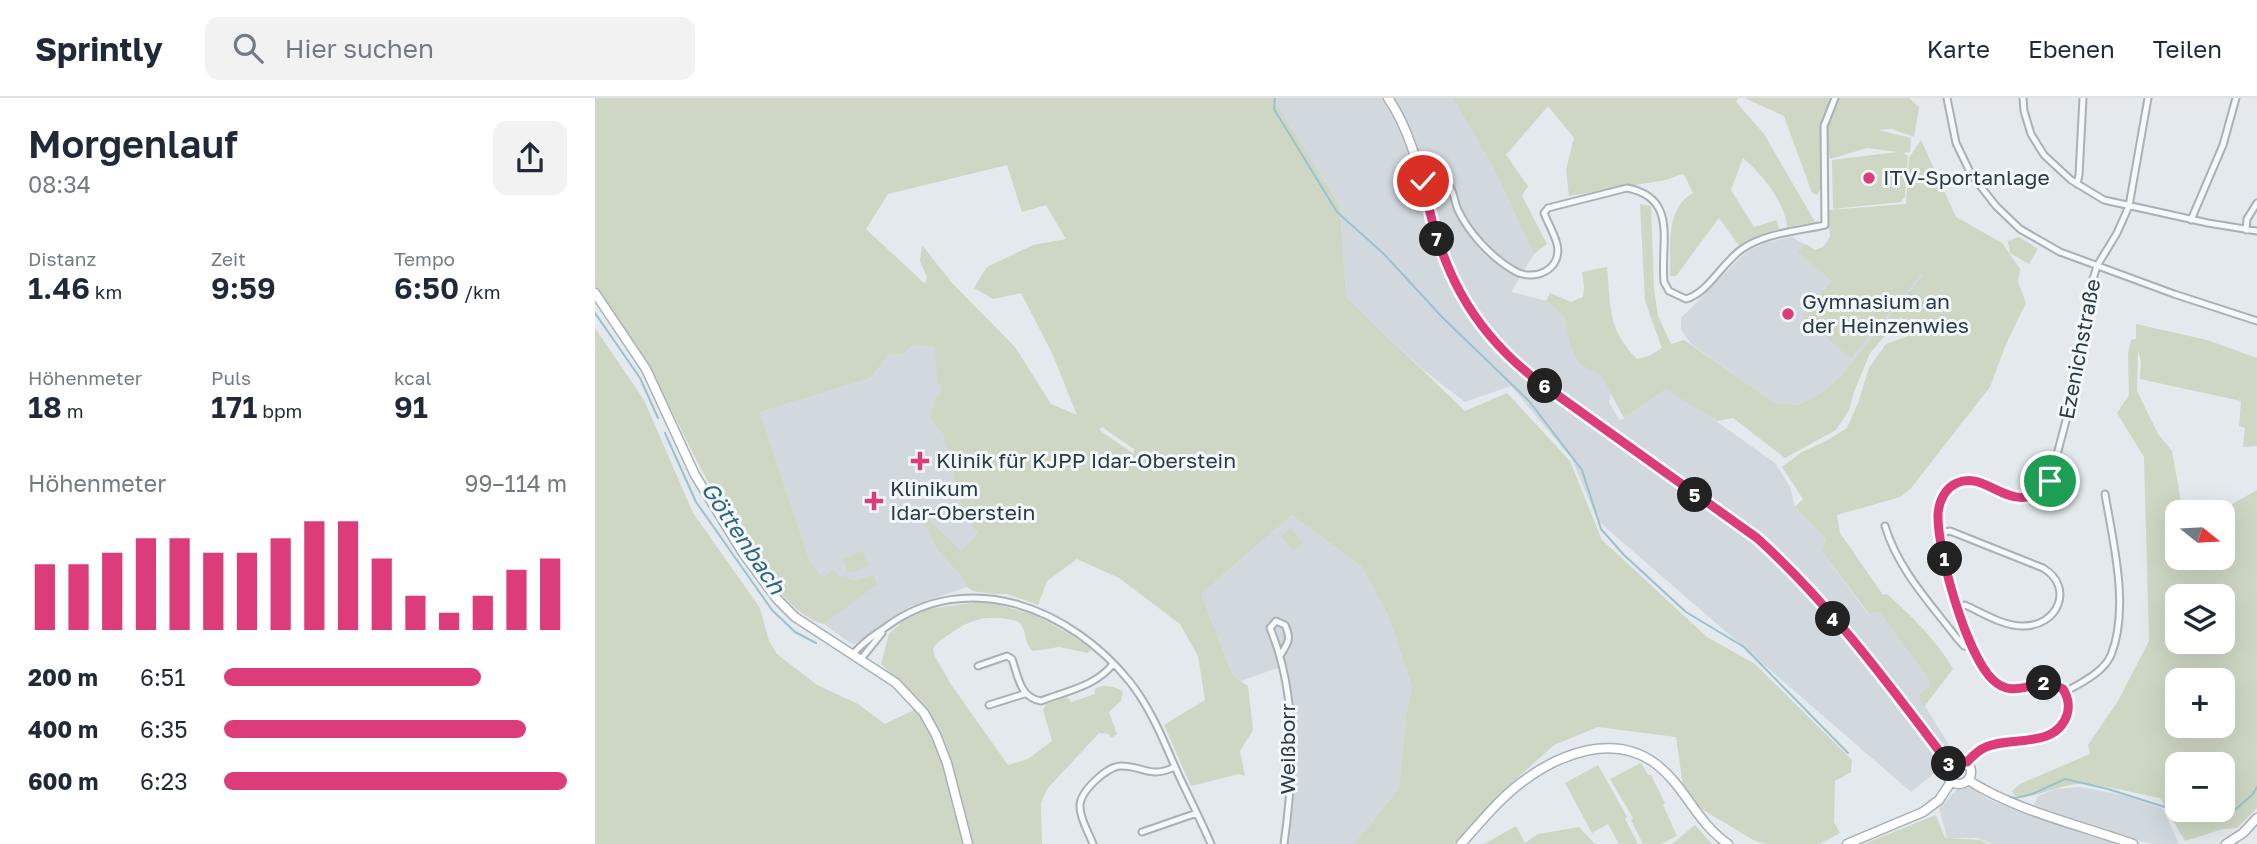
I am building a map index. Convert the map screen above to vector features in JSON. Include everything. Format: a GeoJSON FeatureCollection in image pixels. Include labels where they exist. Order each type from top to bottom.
{"type":"FeatureCollection","features":[{"type":"Feature","properties":{"kind":"main road"},"geometry":{"type":"LineString","coordinates":[[1388,98],[1411,143],[1435,233],[1457,289],[1495,343],[1539,382],[1757,538],[1788,566],[1860,651],[1949,764],[1947,774],[1951,782]]}},
{"type":"Feature","properties":{"kind":"main road"},"geometry":{"type":"LineString","coordinates":[[595,293],[646,369],[695,475],[743,553],[787,611],[896,683],[930,723],[947,763],[968,844]]}},
{"type":"Feature","properties":{"kind":"main road"},"geometry":{"type":"LineString","coordinates":[[1461,844],[1521,782],[1559,760],[1592,748],[1615,747],[1655,763],[1670,778],[1704,824],[1728,844]]}},
{"type":"Feature","properties":{"kind":"main road"},"geometry":{"type":"LineString","coordinates":[[1949,764],[1958,759],[1967,762],[1971,769],[1968,780],[1961,784],[1951,782]]}},
{"type":"Feature","properties":{"kind":"main road"},"geometry":{"type":"LineString","coordinates":[[1968,780],[1985,792],[2133,844]]}},
{"type":"Feature","properties":{"kind":"main road"},"geometry":{"type":"LineString","coordinates":[[1847,844],[1923,812],[1939,800],[1951,782]]}},
{"type":"Feature","properties":{"kind":"main road"},"geometry":{"type":"LineString","coordinates":[[2226,844],[2243,833],[2257,818]]}},
{"type":"Feature","properties":{"kind":"street"},"geometry":{"type":"LineString","coordinates":[[1423,181],[1445,181],[1452,188],[1459,212],[1481,243],[1514,271],[1529,276],[1545,272],[1557,254],[1557,244],[1544,213],[1548,208],[1627,188],[1637,190],[1655,200],[1664,218],[1664,282],[1669,291],[1685,299],[1694,297],[1705,288],[1718,270],[1742,249],[1780,233],[1825,225],[1824,126],[1835,98]]}},
{"type":"Feature","properties":{"kind":"street"},"geometry":{"type":"LineString","coordinates":[[1947,98],[1951,125],[1963,160],[1996,206],[2020,229],[2043,243],[2097,266],[2257,321]]}},
{"type":"Feature","properties":{"kind":"street"},"geometry":{"type":"LineString","coordinates":[[2022,98],[2027,122],[2037,145],[2053,165],[2103,200],[2191,220],[2257,231]]}},
{"type":"Feature","properties":{"kind":"street"},"geometry":{"type":"LineString","coordinates":[[2097,266],[2117,233],[2129,206],[2148,98]]}},
{"type":"Feature","properties":{"kind":"street"},"geometry":{"type":"LineString","coordinates":[[2191,220],[2223,145],[2236,98]]}},
{"type":"Feature","properties":{"kind":"street"},"geometry":{"type":"LineString","coordinates":[[2077,184],[2080,175],[2081,100]]}},
{"type":"Feature","properties":{"kind":"street"},"geometry":{"type":"LineString","coordinates":[[2246,230],[2248,219],[2257,203]]}},
{"type":"Feature","properties":{"kind":"street","name":"Ezenichstraße"},"geometry":{"type":"LineString","coordinates":[[2065,692],[2048,682],[2019,689],[2000,685],[1987,673],[1972,647],[1957,608],[1938,513],[1941,499],[1948,489],[1964,481],[2021,497],[2038,494],[2050,481],[2077,379],[2097,266]]}},
{"type":"Feature","properties":{"kind":"street"},"geometry":{"type":"LineString","coordinates":[[1967,762],[1984,747],[2027,741],[2047,736],[2057,730],[2065,721],[2069,710],[2065,692],[2098,670],[2111,656],[2119,620],[2118,576],[2105,494]]}},
{"type":"Feature","properties":{"kind":"street"},"geometry":{"type":"LineString","coordinates":[[1885,526],[1901,565],[1956,637],[1964,646],[1972,647]]}},
{"type":"Feature","properties":{"kind":"street"},"geometry":{"type":"LineString","coordinates":[[1940,533],[1950,531],[2043,568],[2051,572],[2060,592],[2059,604],[2052,615],[2039,624],[2009,624],[1965,605],[1957,608]]}},
{"type":"Feature","properties":{"kind":"street"},"geometry":{"type":"LineString","coordinates":[[857,657],[889,625],[916,609],[968,596],[991,598],[1021,606],[1049,618],[1080,635],[1130,682],[1146,705],[1212,844]]}},
{"type":"Feature","properties":{"kind":"street","name":"Weißborr"},"geometry":{"type":"LineString","coordinates":[[1281,654],[1290,636],[1285,625],[1276,621],[1270,628],[1281,654],[1291,712],[1290,778],[1284,844]]}},
{"type":"Feature","properties":{"kind":"street"},"geometry":{"type":"LineString","coordinates":[[978,666],[1007,656],[1012,659],[1024,694],[1041,701],[1092,683],[1105,675],[1113,664]]}},
{"type":"Feature","properties":{"kind":"street"},"geometry":{"type":"LineString","coordinates":[[989,705],[1024,694]]}},
{"type":"Feature","properties":{"kind":"street"},"geometry":{"type":"LineString","coordinates":[[1093,844],[1080,811],[1080,802],[1105,772],[1120,766],[1159,773],[1175,767]]}},
{"type":"Feature","properties":{"kind":"street"},"geometry":{"type":"LineString","coordinates":[[1142,832],[1197,813]]}},
{"type":"Feature","properties":{"kind":"shaded area"},"geometry":{"type":"Polygon","coordinates":[[[1273,98],[1453,98],[1494,169],[1534,254],[1511,292],[1546,301],[1564,316],[1569,343],[1581,365],[1601,374],[1611,393],[1609,402],[1620,421],[1666,389],[1688,401],[1775,463],[1790,487],[1795,507],[1826,539],[1822,551],[1868,614],[1879,612],[1928,678],[1930,686],[1918,695],[1956,756],[1911,792],[1598,521],[1572,459],[1511,386],[1465,402],[1422,369],[1346,297],[1340,206],[1273,98]]]}},
{"type":"Feature","properties":{"kind":"shaded area","name":"Gymnasium an der Heinzenwies"},"geometry":{"type":"Polygon","coordinates":[[[1829,220],[1872,236],[1925,274],[1841,376],[1820,394],[1798,405],[1775,403],[1692,345],[1681,330],[1681,318],[1748,251],[1765,243],[1792,237],[1815,250],[1821,249],[1830,237],[1829,220]]]}},
{"type":"Feature","properties":{"kind":"shaded area","name":"Klinikum Idar-Oberstein"},"geometry":{"type":"Polygon","coordinates":[[[913,345],[936,347],[937,384],[941,385],[940,394],[934,399],[930,419],[943,434],[962,509],[977,531],[975,537],[961,550],[927,518],[922,517],[937,550],[962,577],[967,587],[909,607],[854,644],[824,624],[878,583],[874,574],[856,580],[838,576],[823,577],[810,561],[760,412],[871,378],[888,355],[903,354],[913,345]]]}},
{"type":"Feature","properties":{"kind":"shaded area"},"geometry":{"type":"Polygon","coordinates":[[[1292,515],[1362,567],[1389,617],[1412,687],[1406,716],[1399,788],[1354,844],[1289,844],[1294,800],[1296,718],[1286,665],[1241,681],[1233,676],[1201,594],[1292,515]]]}},
{"type":"Feature","properties":{"kind":"shaded area"},"geometry":{"type":"Polygon","coordinates":[[[1959,787],[1971,788],[1988,799],[2029,815],[2038,796],[2056,789],[2080,787],[2128,796],[2163,809],[2165,822],[2169,822],[2179,844],[2153,844],[2132,839],[2130,844],[1992,844],[1978,838],[1947,838],[1939,808],[1959,787]]]}},
{"type":"Feature","properties":{"kind":"green space"},"geometry":{"type":"Polygon","coordinates":[[[595,98],[1273,98],[1340,206],[1346,297],[1465,411],[1507,393],[1570,461],[1602,540],[1707,637],[1755,664],[1852,760],[1851,772],[1835,781],[1834,822],[1840,833],[1820,844],[1767,844],[1755,841],[1685,799],[1676,737],[1598,727],[1554,745],[1505,789],[1454,844],[1354,844],[1399,788],[1406,716],[1412,687],[1389,617],[1362,567],[1292,515],[1201,594],[1233,676],[1248,686],[1253,730],[1240,751],[1245,776],[1239,774],[1191,786],[1164,725],[1205,700],[1198,656],[1180,624],[1119,578],[1077,559],[1047,581],[1038,605],[1008,594],[973,591],[937,550],[922,517],[927,518],[961,550],[977,532],[962,509],[943,434],[930,419],[934,399],[940,394],[941,385],[937,384],[935,347],[913,345],[903,354],[888,355],[871,378],[760,412],[810,561],[823,577],[834,569],[838,576],[856,580],[874,574],[878,584],[824,624],[799,611],[773,585],[748,550],[647,365],[595,285],[595,98]],[[1007,165],[888,194],[866,229],[925,284],[927,277],[920,261],[922,245],[952,283],[1015,347],[1051,404],[1077,415],[1053,355],[1021,293],[993,299],[974,288],[987,267],[1033,245],[1066,239],[1046,205],[1022,212],[1007,165]],[[1102,427],[1099,430],[1134,454],[1134,449],[1102,427]]]}},
{"type":"Feature","properties":{"kind":"green space"},"geometry":{"type":"Polygon","coordinates":[[[1453,98],[1738,98],[1736,102],[1764,134],[1815,222],[1787,227],[1777,198],[1758,172],[1743,158],[1731,190],[1754,227],[1777,220],[1779,229],[1740,247],[1719,218],[1676,276],[1670,276],[1670,241],[1674,218],[1684,200],[1693,193],[1685,176],[1682,174],[1666,180],[1569,196],[1566,170],[1574,138],[1548,106],[1506,155],[1528,186],[1522,196],[1547,244],[1534,254],[1494,169],[1453,98]]]}},
{"type":"Feature","properties":{"kind":"green space"},"geometry":{"type":"Polygon","coordinates":[[[1745,98],[1909,98],[1919,107],[1914,137],[1892,129],[1878,130],[1911,138],[1910,152],[1903,153],[1908,156],[1905,197],[1900,202],[1833,209],[1832,160],[1898,152],[1867,148],[1830,159],[1827,142],[1820,147],[1822,187],[1817,195],[1812,193],[1784,116],[1745,98]]]}},
{"type":"Feature","properties":{"kind":"green space"},"geometry":{"type":"Polygon","coordinates":[[[1921,140],[1956,217],[2002,243],[2020,269],[2018,282],[2026,303],[2006,344],[1990,387],[1911,488],[1900,497],[1837,515],[1840,533],[1883,595],[1887,594],[1923,629],[1953,669],[1924,707],[1918,695],[1930,686],[1928,678],[1879,612],[1869,614],[1822,551],[1826,539],[1795,507],[1803,499],[1782,467],[1802,452],[1847,428],[1869,368],[1886,344],[1911,335],[1901,317],[1870,353],[1849,410],[1836,430],[1785,458],[1733,418],[1717,421],[1666,389],[1624,418],[1601,375],[1581,365],[1577,359],[1569,343],[1564,316],[1546,301],[1550,293],[1571,302],[1583,297],[1582,272],[1607,267],[1612,317],[1620,338],[1637,359],[1662,348],[1645,301],[1640,204],[1651,206],[1654,289],[1658,316],[1671,344],[1684,340],[1775,403],[1798,405],[1820,394],[1841,376],[1924,274],[1922,273],[1851,358],[1801,316],[1832,281],[1798,252],[1805,244],[1815,250],[1826,246],[1830,237],[1829,210],[1906,204],[1909,158],[1921,140]]]}},
{"type":"Feature","properties":{"kind":"green space"},"geometry":{"type":"Polygon","coordinates":[[[2019,237],[2038,249],[2029,264],[2010,253],[2008,241],[2019,237]]]}},
{"type":"Feature","properties":{"kind":"green space"},"geometry":{"type":"Polygon","coordinates":[[[2136,324],[2207,340],[2257,358],[2257,446],[2243,447],[2245,428],[2239,426],[2241,401],[2140,379],[2141,361],[2138,350],[2137,391],[2158,434],[2172,451],[2181,500],[2165,500],[2165,570],[2235,570],[2235,502],[2257,490],[2257,808],[2237,828],[2223,829],[2185,841],[2174,822],[2235,822],[2235,752],[2165,752],[2165,807],[2160,798],[2087,784],[2070,785],[2022,797],[2015,796],[2012,791],[2020,784],[2090,754],[2088,745],[2118,701],[2149,641],[2144,457],[2117,413],[2129,395],[2128,354],[2131,340],[2136,339],[2136,324]]]}},
{"type":"Feature","properties":{"kind":"green space"},"geometry":{"type":"Polygon","coordinates":[[[595,328],[644,400],[693,513],[760,608],[769,641],[777,654],[817,685],[858,704],[885,724],[924,705],[881,664],[889,634],[903,621],[929,609],[985,601],[1035,615],[1091,649],[1088,653],[1059,647],[1033,651],[1019,623],[1014,620],[986,618],[953,632],[933,649],[952,686],[1008,765],[1028,759],[1052,741],[1043,710],[1046,704],[1067,697],[1071,702],[1095,694],[1095,689],[1102,686],[1123,691],[1121,701],[1109,712],[1117,734],[1111,738],[1108,734],[1099,733],[1047,789],[1041,803],[1042,844],[595,844],[595,328]]]}},
{"type":"Feature","properties":{"kind":"green space"},"geometry":{"type":"Polygon","coordinates":[[[1291,528],[1303,543],[1293,551],[1281,536],[1291,528]]]}},
{"type":"Feature","properties":{"kind":"green space"},"geometry":{"type":"Polygon","coordinates":[[[863,551],[869,566],[847,572],[843,559],[863,551]]]}},
{"type":"Feature","properties":{"kind":"green space"},"geometry":{"type":"Polygon","coordinates":[[[1641,763],[1648,775],[1651,775],[1665,803],[1663,805],[1677,836],[1661,844],[1643,844],[1631,820],[1633,818],[1610,779],[1641,763]]]}},
{"type":"Feature","properties":{"kind":"green space"},"geometry":{"type":"Polygon","coordinates":[[[1598,765],[1627,817],[1625,819],[1638,844],[1619,844],[1608,824],[1592,833],[1565,783],[1598,765]]]}},
{"type":"Feature","properties":{"kind":"green space"},"geometry":{"type":"Polygon","coordinates":[[[1936,815],[1945,838],[1980,840],[1988,844],[1864,844],[1936,815]]]}},
{"type":"Feature","properties":{"kind":"green space"},"geometry":{"type":"Polygon","coordinates":[[[1695,825],[1712,844],[1672,844],[1695,825]]]}},
{"type":"Feature","properties":{"kind":"green space"},"geometry":{"type":"Polygon","coordinates":[[[1516,826],[1525,843],[1538,834],[1579,827],[1595,844],[1484,844],[1516,826]]]}},
{"type":"Feature","properties":{"kind":"waterway"},"geometry":{"type":"LineString","coordinates":[[1275,98],[1274,109],[1337,212],[1384,254],[1442,317],[1529,401],[1582,470],[1601,529],[1624,555],[1686,612],[1744,647],[1848,753]]}},
{"type":"Feature","properties":{"kind":"waterway","name":"Göttenbach"},"geometry":{"type":"LineString","coordinates":[[595,313],[640,378],[658,418]]}},
{"type":"Feature","properties":{"kind":"waterway","name":"Göttenbach"},"geometry":{"type":"LineString","coordinates":[[665,433],[696,502],[772,610],[795,632],[816,643]]}},
{"type":"Feature","properties":{"kind":"waterway"},"geometry":{"type":"LineString","coordinates":[[2006,796],[2016,798],[2032,794],[2065,779],[2108,789],[2190,815],[2228,816],[2253,794],[2257,787]]}},
{"type":"Feature","properties":{"kind":"waterway"},"geometry":{"type":"LineString","coordinates":[[1982,783],[1992,789]]}},
{"type":"Feature","properties":{"kind":"place","name":"ITV-Sportanlage"},"geometry":{"type":"Point","coordinates":[1869,178]}},
{"type":"Feature","properties":{"kind":"place","name":"Gymnasium an der Heinzenwies"},"geometry":{"type":"Point","coordinates":[1788,314]}},
{"type":"Feature","properties":{"kind":"place","name":"Klinik für KJPP Idar-Oberstein"},"geometry":{"type":"Point","coordinates":[920,461]}},
{"type":"Feature","properties":{"kind":"place","name":"Klinikum Idar-Oberstein"},"geometry":{"type":"Point","coordinates":[874,501]}},
{"type":"Feature","properties":{"kind":"route"},"geometry":{"type":"LineString","coordinates":[[1423,181],[1435,233],[1457,289],[1495,343],[1520,368],[1757,538],[1788,566],[1906,707],[1949,764],[1958,759],[1967,762],[1984,747],[2047,736],[2065,721],[2069,701],[2063,689],[2048,682],[2019,689],[2000,685],[1993,680],[1976,656],[1957,608],[1947,572],[1938,513],[1941,499],[1948,489],[1964,481],[1978,483],[2011,496],[2031,497],[2038,494],[2050,481]]}}]}
